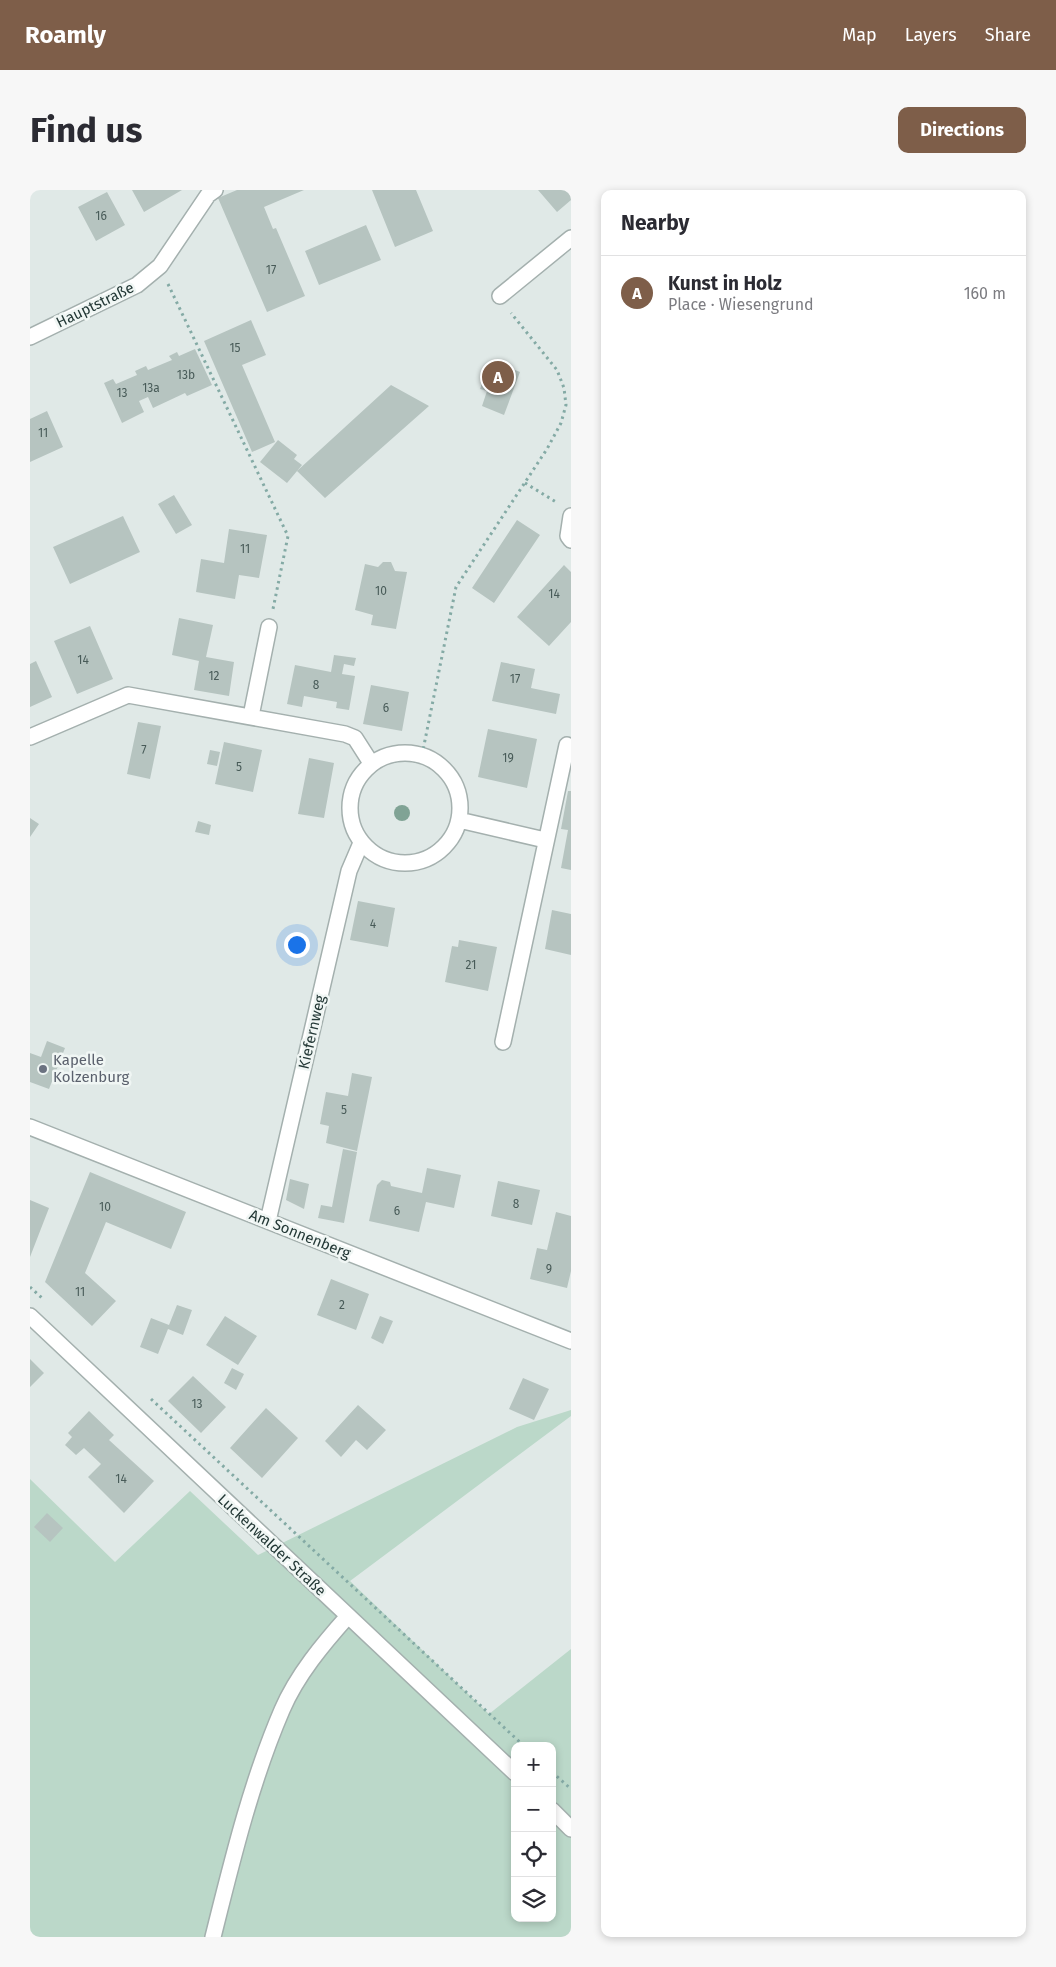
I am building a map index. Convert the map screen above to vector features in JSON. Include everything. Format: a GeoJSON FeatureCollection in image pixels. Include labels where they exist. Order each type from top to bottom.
{"type":"FeatureCollection","features":[{"type":"Feature","properties":{"kind":"street","name":"Hauptstraße"},"geometry":{"type":"LineString","coordinates":[[30,338],[137,285],[160,266],[212,193]]}},
{"type":"Feature","properties":{"kind":"street"},"geometry":{"type":"LineString","coordinates":[[500,296],[571,238]]}},
{"type":"Feature","properties":{"kind":"street"},"geometry":{"type":"LineString","coordinates":[[567,511],[568,536],[571,540]]}},
{"type":"Feature","properties":{"kind":"street"},"geometry":{"type":"LineString","coordinates":[[251,716],[269,627]]}},
{"type":"Feature","properties":{"kind":"street"},"geometry":{"type":"LineString","coordinates":[[30,736],[128,695],[344,734],[355,738],[371,763]]}},
{"type":"Feature","properties":{"kind":"street"},"geometry":{"type":"LineString","coordinates":[[502,1042],[567,745]]}},
{"type":"Feature","properties":{"kind":"street"},"geometry":{"type":"LineString","coordinates":[[399,752],[422,755],[450,776],[459,796],[459,820],[450,842],[431,858],[411,864],[379,858],[361,843],[349,819],[351,790],[371,763],[399,752]]}},
{"type":"Feature","properties":{"kind":"street"},"geometry":{"type":"LineString","coordinates":[[459,820],[545,840]]}},
{"type":"Feature","properties":{"kind":"street","name":"Kiefernweg"},"geometry":{"type":"LineString","coordinates":[[268,1222],[349,871],[361,843]]}},
{"type":"Feature","properties":{"kind":"street","name":"Am Sonnenberg"},"geometry":{"type":"LineString","coordinates":[[30,1127],[571,1341]]}},
{"type":"Feature","properties":{"kind":"street","name":"Luckenwalder Straße"},"geometry":{"type":"LineString","coordinates":[[30,1316],[511,1769]]}},
{"type":"Feature","properties":{"kind":"street"},"geometry":{"type":"LineString","coordinates":[[213,1937],[234,1852],[254,1786],[283,1708],[318,1651],[348,1616]]}},
{"type":"Feature","properties":{"kind":"street"},"geometry":{"type":"LineString","coordinates":[[556,1814],[571,1829]]}},
{"type":"Feature","properties":{"kind":"path"},"geometry":{"type":"LineString","coordinates":[[160,266],[288,536],[269,627]]}},
{"type":"Feature","properties":{"kind":"path"},"geometry":{"type":"LineString","coordinates":[[422,755],[456,587],[547,449],[561,423],[566,405],[564,388],[557,370],[518,323],[500,296]]}},
{"type":"Feature","properties":{"kind":"path"},"geometry":{"type":"LineString","coordinates":[[525,483],[567,511]]}},
{"type":"Feature","properties":{"kind":"path"},"geometry":{"type":"LineString","coordinates":[[30,1287],[44,1300]]}},
{"type":"Feature","properties":{"kind":"path"},"geometry":{"type":"LineString","coordinates":[[150,1399],[520,1742]]}},
{"type":"Feature","properties":{"kind":"path"},"geometry":{"type":"LineString","coordinates":[[556,1776],[571,1789]]}},
{"type":"Feature","properties":{"kind":"green space"},"geometry":{"type":"Polygon","coordinates":[[[571,1410],[571,1416],[350,1581],[489,1714],[571,1649],[571,1937],[30,1937],[30,1479],[115,1562],[190,1491],[258,1555],[517,1427],[571,1410]]]}},
{"type":"Feature","properties":{"kind":"building"},"geometry":{"type":"Polygon","coordinates":[[[132,190],[182,190],[144,212],[132,190]]]}},
{"type":"Feature","properties":{"kind":"building"},"geometry":{"type":"Polygon","coordinates":[[[237,190],[304,190],[264,207],[273,229],[276,228],[305,296],[267,312],[218,198],[237,190]]]}},
{"type":"Feature","properties":{"kind":"building"},"geometry":{"type":"Polygon","coordinates":[[[372,190],[416,190],[433,231],[395,247],[372,190]]]}},
{"type":"Feature","properties":{"kind":"building"},"geometry":{"type":"Polygon","coordinates":[[[538,190],[571,190],[571,200],[557,212],[538,190]]]}},
{"type":"Feature","properties":{"kind":"building"},"geometry":{"type":"Polygon","coordinates":[[[107,192],[125,225],[96,241],[78,207],[107,192]]]}},
{"type":"Feature","properties":{"kind":"building"},"geometry":{"type":"Polygon","coordinates":[[[366,225],[381,260],[319,285],[305,251],[366,225]]]}},
{"type":"Feature","properties":{"kind":"building"},"geometry":{"type":"Polygon","coordinates":[[[251,320],[266,355],[242,365],[275,442],[252,452],[204,341],[251,320]]]}},
{"type":"Feature","properties":{"kind":"building"},"geometry":{"type":"Polygon","coordinates":[[[195,349],[212,385],[187,396],[185,393],[153,408],[148,397],[139,401],[144,412],[122,423],[104,383],[113,379],[116,384],[137,375],[135,371],[146,366],[148,370],[172,360],[169,356],[177,352],[179,356],[195,349]]]}},
{"type":"Feature","properties":{"kind":"building"},"geometry":{"type":"Polygon","coordinates":[[[491,360],[520,372],[504,415],[482,406],[487,391],[480,389],[491,360]]]}},
{"type":"Feature","properties":{"kind":"building"},"geometry":{"type":"Polygon","coordinates":[[[391,385],[429,406],[325,498],[297,471],[391,385]]]}},
{"type":"Feature","properties":{"kind":"building"},"geometry":{"type":"Polygon","coordinates":[[[47,411],[63,447],[30,462],[30,419],[47,411]]]}},
{"type":"Feature","properties":{"kind":"building"},"geometry":{"type":"Polygon","coordinates":[[[278,440],[297,455],[294,459],[302,465],[287,483],[260,462],[278,440]]]}},
{"type":"Feature","properties":{"kind":"building"},"geometry":{"type":"Polygon","coordinates":[[[174,495],[192,525],[176,534],[158,504],[174,495]]]}},
{"type":"Feature","properties":{"kind":"building"},"geometry":{"type":"Polygon","coordinates":[[[123,516],[140,552],[70,584],[53,547],[123,516]]]}},
{"type":"Feature","properties":{"kind":"building"},"geometry":{"type":"Polygon","coordinates":[[[517,520],[540,535],[494,603],[472,588],[517,520]]]}},
{"type":"Feature","properties":{"kind":"building"},"geometry":{"type":"Polygon","coordinates":[[[229,529],[267,535],[259,578],[239,575],[235,599],[196,592],[201,559],[224,563],[229,529]]]}},
{"type":"Feature","properties":{"kind":"building"},"geometry":{"type":"Polygon","coordinates":[[[383,562],[391,562],[395,571],[407,572],[396,629],[371,625],[373,615],[355,610],[365,564],[378,567],[383,562]]]}},
{"type":"Feature","properties":{"kind":"building"},"geometry":{"type":"Polygon","coordinates":[[[564,565],[571,572],[571,622],[549,646],[517,617],[564,565]]]}},
{"type":"Feature","properties":{"kind":"building"},"geometry":{"type":"Polygon","coordinates":[[[179,618],[213,625],[206,657],[234,662],[229,696],[194,690],[199,661],[172,655],[179,618]]]}},
{"type":"Feature","properties":{"kind":"building"},"geometry":{"type":"Polygon","coordinates":[[[90,626],[113,679],[77,694],[54,641],[90,626]]]}},
{"type":"Feature","properties":{"kind":"building"},"geometry":{"type":"Polygon","coordinates":[[[334,655],[356,658],[354,666],[344,664],[342,674],[355,676],[349,710],[336,708],[337,702],[304,696],[302,707],[287,704],[295,665],[331,672],[334,655]]]}},
{"type":"Feature","properties":{"kind":"building"},"geometry":{"type":"Polygon","coordinates":[[[36,661],[52,697],[30,707],[30,664],[36,661]]]}},
{"type":"Feature","properties":{"kind":"building"},"geometry":{"type":"Polygon","coordinates":[[[501,662],[535,669],[531,688],[560,694],[556,714],[492,701],[501,662]]]}},
{"type":"Feature","properties":{"kind":"building"},"geometry":{"type":"Polygon","coordinates":[[[371,685],[409,692],[402,731],[363,724],[371,685]]]}},
{"type":"Feature","properties":{"kind":"building"},"geometry":{"type":"Polygon","coordinates":[[[138,722],[161,726],[150,779],[127,774],[138,722]]]}},
{"type":"Feature","properties":{"kind":"building"},"geometry":{"type":"Polygon","coordinates":[[[488,729],[537,739],[527,788],[478,777],[488,729]]]}},
{"type":"Feature","properties":{"kind":"building"},"geometry":{"type":"Polygon","coordinates":[[[224,742],[262,750],[253,792],[215,784],[224,742]]]}},
{"type":"Feature","properties":{"kind":"building"},"geometry":{"type":"Polygon","coordinates":[[[210,750],[220,752],[217,766],[207,764],[210,750]]]}},
{"type":"Feature","properties":{"kind":"building"},"geometry":{"type":"Polygon","coordinates":[[[309,758],[334,763],[324,818],[298,814],[309,758]]]}},
{"type":"Feature","properties":{"kind":"building"},"geometry":{"type":"Polygon","coordinates":[[[568,791],[571,791],[571,870],[561,868],[568,830],[561,829],[568,791]]]}},
{"type":"Feature","properties":{"kind":"building"},"geometry":{"type":"Polygon","coordinates":[[[30,818],[39,824],[30,837],[30,818]]]}},
{"type":"Feature","properties":{"kind":"building"},"geometry":{"type":"Polygon","coordinates":[[[198,821],[211,825],[209,835],[195,832],[198,821]]]}},
{"type":"Feature","properties":{"kind":"building"},"geometry":{"type":"Polygon","coordinates":[[[358,901],[395,908],[388,947],[350,940],[358,901]]]}},
{"type":"Feature","properties":{"kind":"building"},"geometry":{"type":"Polygon","coordinates":[[[552,910],[571,914],[571,955],[545,949],[552,910]]]}},
{"type":"Feature","properties":{"kind":"building"},"geometry":{"type":"Polygon","coordinates":[[[459,940],[497,947],[488,991],[445,982],[452,946],[458,947],[459,940]]]}},
{"type":"Feature","properties":{"kind":"building","name":"Kapelle Kolzenburg"},"geometry":{"type":"Polygon","coordinates":[[[47,1041],[65,1048],[49,1089],[30,1082],[30,1053],[41,1057],[47,1041]]]}},
{"type":"Feature","properties":{"kind":"building"},"geometry":{"type":"Polygon","coordinates":[[[352,1073],[372,1077],[357,1151],[326,1143],[329,1126],[320,1124],[326,1092],[348,1096],[352,1073]]]}},
{"type":"Feature","properties":{"kind":"building"},"geometry":{"type":"Polygon","coordinates":[[[343,1149],[357,1152],[344,1223],[318,1218],[321,1205],[332,1207],[343,1149]]]}},
{"type":"Feature","properties":{"kind":"building"},"geometry":{"type":"Polygon","coordinates":[[[427,1168],[461,1175],[454,1208],[426,1202],[419,1232],[369,1221],[377,1185],[382,1180],[390,1182],[391,1186],[422,1193],[427,1168]]]}},
{"type":"Feature","properties":{"kind":"building"},"geometry":{"type":"Polygon","coordinates":[[[90,1172],[186,1212],[171,1249],[106,1222],[85,1273],[116,1301],[92,1326],[45,1282],[90,1172]]]}},
{"type":"Feature","properties":{"kind":"building"},"geometry":{"type":"Polygon","coordinates":[[[290,1179],[309,1184],[304,1209],[286,1200],[290,1179]]]}},
{"type":"Feature","properties":{"kind":"building"},"geometry":{"type":"Polygon","coordinates":[[[498,1181],[540,1190],[532,1225],[491,1216],[498,1181]]]}},
{"type":"Feature","properties":{"kind":"building"},"geometry":{"type":"Polygon","coordinates":[[[30,1200],[49,1208],[30,1257],[30,1200]]]}},
{"type":"Feature","properties":{"kind":"building"},"geometry":{"type":"Polygon","coordinates":[[[556,1212],[571,1216],[571,1271],[567,1288],[530,1279],[537,1248],[547,1250],[556,1212]]]}},
{"type":"Feature","properties":{"kind":"building"},"geometry":{"type":"Polygon","coordinates":[[[331,1279],[369,1294],[356,1330],[317,1315],[331,1279]]]}},
{"type":"Feature","properties":{"kind":"building"},"geometry":{"type":"Polygon","coordinates":[[[177,1305],[192,1310],[183,1335],[168,1329],[158,1354],[140,1347],[151,1318],[169,1325],[177,1305]]]}},
{"type":"Feature","properties":{"kind":"building"},"geometry":{"type":"Polygon","coordinates":[[[225,1316],[257,1336],[238,1365],[206,1345],[225,1316]]]}},
{"type":"Feature","properties":{"kind":"building"},"geometry":{"type":"Polygon","coordinates":[[[380,1316],[393,1321],[383,1344],[371,1338],[380,1316]]]}},
{"type":"Feature","properties":{"kind":"building"},"geometry":{"type":"Polygon","coordinates":[[[30,1359],[44,1373],[30,1387],[30,1359]]]}},
{"type":"Feature","properties":{"kind":"building"},"geometry":{"type":"Polygon","coordinates":[[[232,1368],[244,1374],[236,1390],[224,1383],[232,1368]]]}},
{"type":"Feature","properties":{"kind":"building"},"geometry":{"type":"Polygon","coordinates":[[[193,1376],[226,1407],[201,1433],[168,1401],[193,1376]]]}},
{"type":"Feature","properties":{"kind":"building"},"geometry":{"type":"Polygon","coordinates":[[[523,1378],[549,1389],[534,1420],[509,1409],[523,1378]]]}},
{"type":"Feature","properties":{"kind":"building"},"geometry":{"type":"Polygon","coordinates":[[[358,1405],[386,1430],[367,1450],[356,1440],[341,1457],[325,1441],[358,1405]]]}},
{"type":"Feature","properties":{"kind":"building"},"geometry":{"type":"Polygon","coordinates":[[[266,1408],[298,1438],[262,1478],[230,1448],[266,1408]]]}},
{"type":"Feature","properties":{"kind":"building"},"geometry":{"type":"Polygon","coordinates":[[[89,1411],[114,1435],[109,1440],[154,1481],[124,1513],[88,1477],[101,1464],[84,1448],[76,1455],[65,1445],[72,1437],[68,1433],[89,1411]]]}},
{"type":"Feature","properties":{"kind":"building"},"geometry":{"type":"Polygon","coordinates":[[[47,1513],[63,1528],[50,1542],[34,1527],[47,1513]]]}},
{"type":"Feature","properties":{"kind":"place","name":"Kunst in Holz"},"geometry":{"type":"Point","coordinates":[498,377]}},
{"type":"Feature","properties":{"kind":"place","name":"Kapelle Kolzenburg"},"geometry":{"type":"Point","coordinates":[43,1069]}}]}
